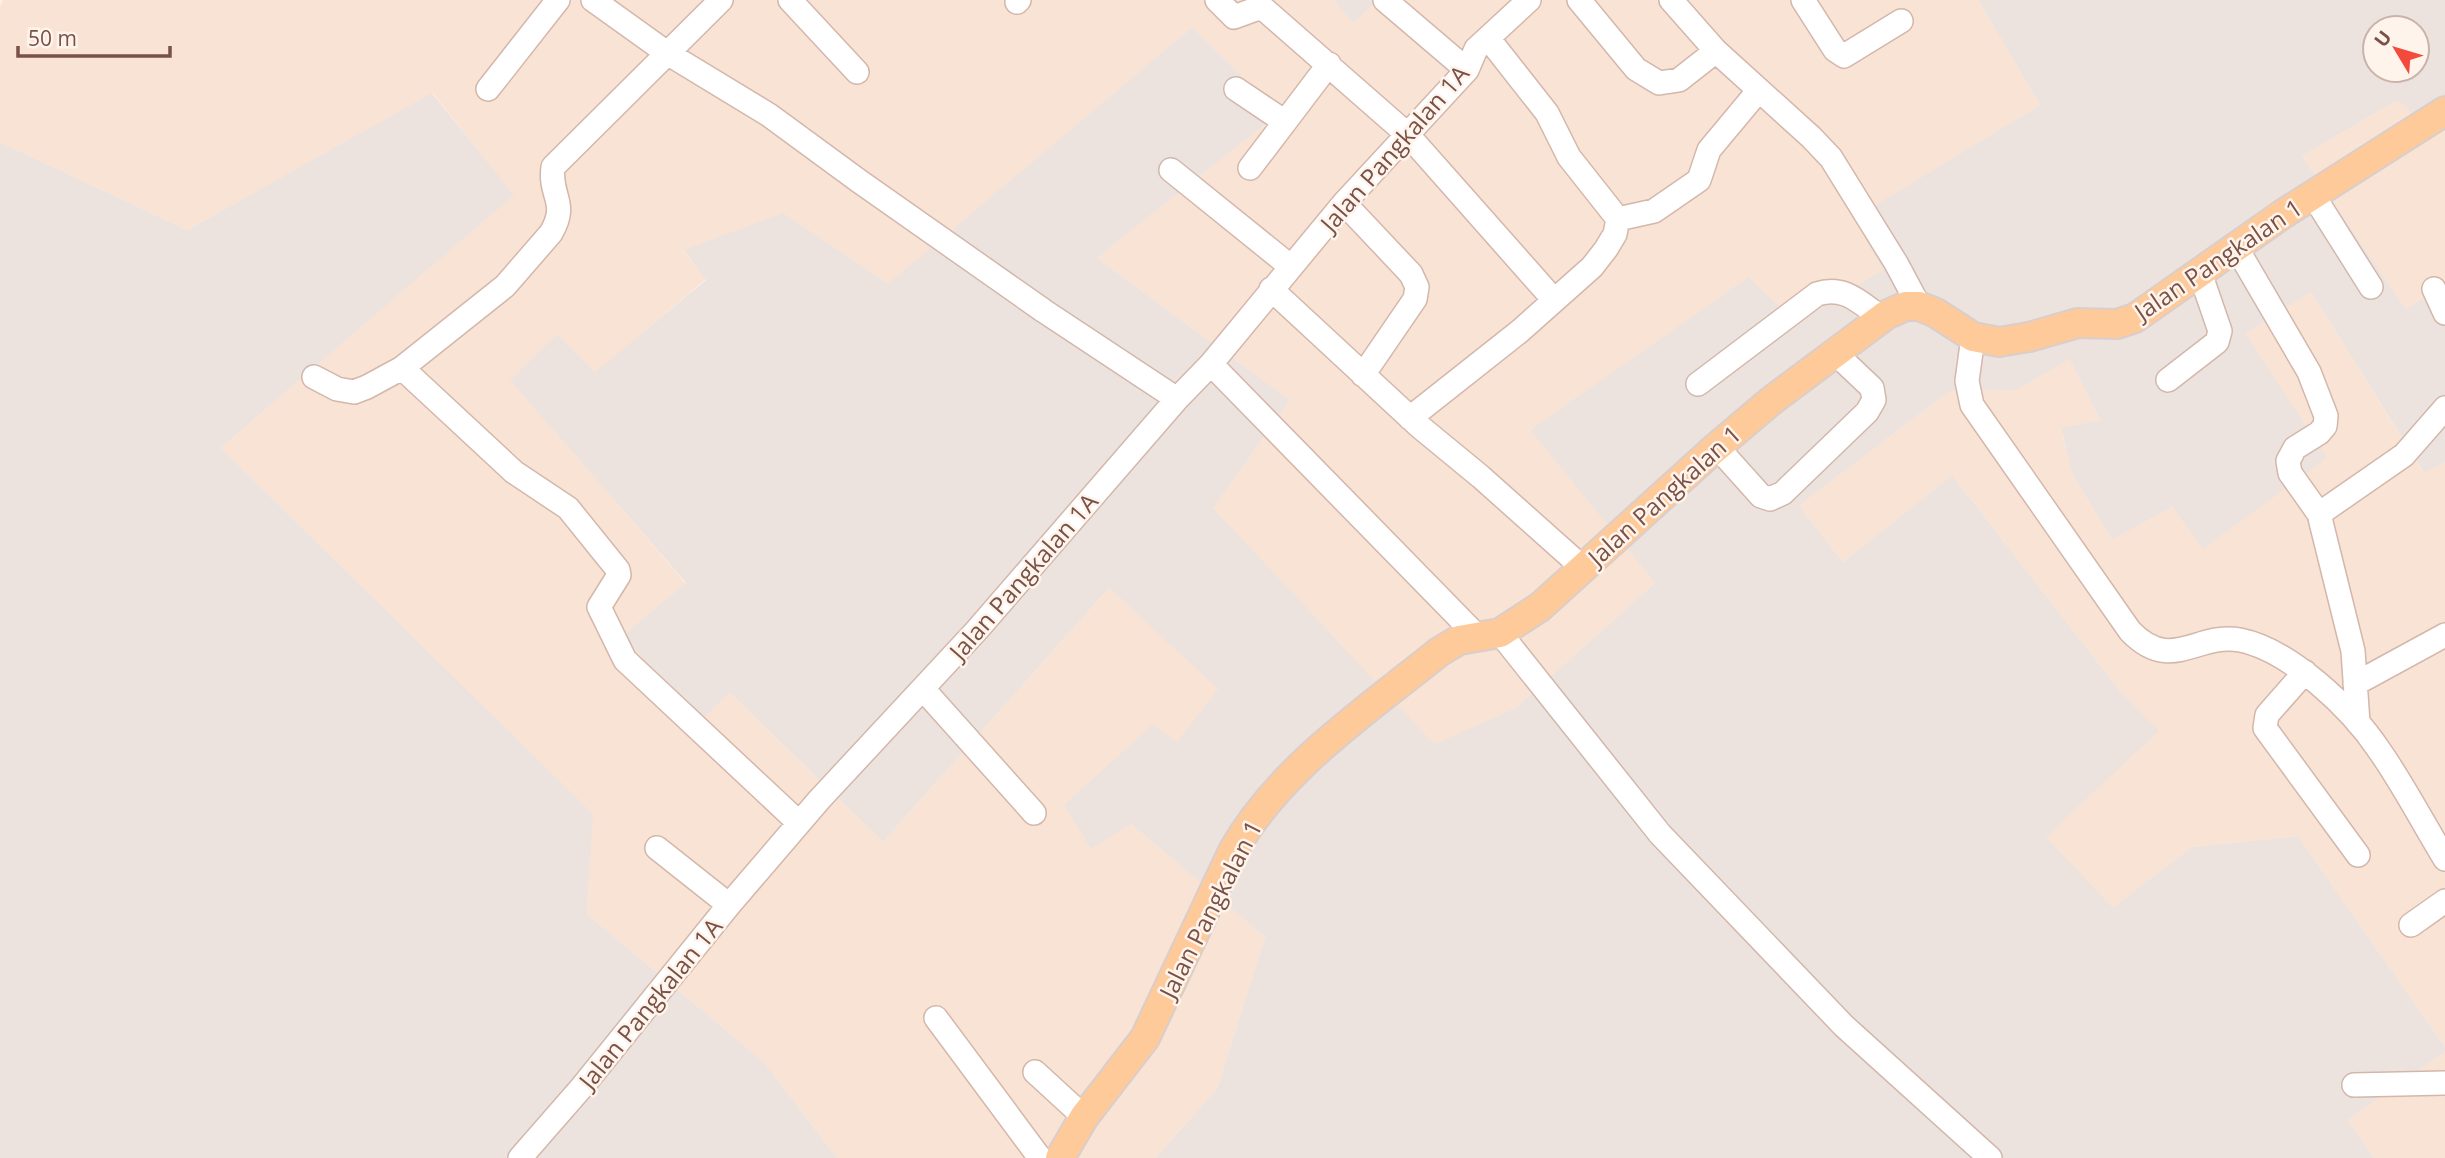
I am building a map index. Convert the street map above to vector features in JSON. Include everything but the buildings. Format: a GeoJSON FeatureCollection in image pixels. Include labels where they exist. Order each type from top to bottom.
{"type":"FeatureCollection","features":[{"type":"Feature","properties":{"kind":"main road","name":"Jalan Pangkalan 1"},"geometry":{"type":"LineString","coordinates":[[1060,1158],[1084,1117],[1145,1038],[1233,851],[1263,805],[1325,745],[1439,652],[1459,640],[1489,635],[1540,607],[1771,401],[1882,318],[1906,306],[1919,306],[1936,313],[1973,337],[1998,342],[2029,337],[2078,323],[2118,324],[2135,318],[2313,195],[2445,111]]}},
{"type":"Feature","properties":{"kind":"street"},"geometry":{"type":"LineString","coordinates":[[488,89],[558,0]]}},
{"type":"Feature","properties":{"kind":"street"},"geometry":{"type":"LineString","coordinates":[[593,0],[667,53],[769,115],[1044,310],[1177,399]]}},
{"type":"Feature","properties":{"kind":"street"},"geometry":{"type":"LineString","coordinates":[[314,377],[337,389],[354,392],[367,387],[402,368],[505,286],[551,233],[560,211],[552,178],[553,167],[721,0]]}},
{"type":"Feature","properties":{"kind":"street"},"geometry":{"type":"LineString","coordinates":[[790,0],[857,72]]}},
{"type":"Feature","properties":{"kind":"street"},"geometry":{"type":"LineString","coordinates":[[1217,0],[1234,17],[1264,9],[1329,64],[1408,135],[1554,300]]}},
{"type":"Feature","properties":{"kind":"street"},"geometry":{"type":"LineString","coordinates":[[1385,0],[1467,70]]}},
{"type":"Feature","properties":{"kind":"street","name":"Jalan Pangkalan 1A"},"geometry":{"type":"LineString","coordinates":[[520,1158],[582,1087],[799,823],[985,622],[1210,364],[1344,203],[1467,70],[1476,49],[1529,0]]}},
{"type":"Feature","properties":{"kind":"street"},"geometry":{"type":"LineString","coordinates":[[1579,0],[1636,69],[1658,83],[1679,80],[1716,51]]}},
{"type":"Feature","properties":{"kind":"street"},"geometry":{"type":"LineString","coordinates":[[1671,0],[1716,51],[1831,158],[1896,263],[1919,306]]}},
{"type":"Feature","properties":{"kind":"street"},"geometry":{"type":"LineString","coordinates":[[1802,0],[1835,50],[1844,56],[1901,21]]}},
{"type":"Feature","properties":{"kind":"street"},"geometry":{"type":"LineString","coordinates":[[1488,38],[1547,113],[1569,157],[1618,219]]}},
{"type":"Feature","properties":{"kind":"street"},"geometry":{"type":"LineString","coordinates":[[1250,168],[1329,64]]}},
{"type":"Feature","properties":{"kind":"street"},"geometry":{"type":"LineString","coordinates":[[1236,89],[1284,122]]}},
{"type":"Feature","properties":{"kind":"street"},"geometry":{"type":"LineString","coordinates":[[1618,219],[1654,211],[1699,180],[1709,150],[1759,90]]}},
{"type":"Feature","properties":{"kind":"street"},"geometry":{"type":"LineString","coordinates":[[1171,170],[1290,266]]}},
{"type":"Feature","properties":{"kind":"street"},"geometry":{"type":"LineString","coordinates":[[2313,195],[2371,287]]}},
{"type":"Feature","properties":{"kind":"street"},"geometry":{"type":"LineString","coordinates":[[1344,203],[1411,274],[1416,287],[1415,299],[1363,375]]}},
{"type":"Feature","properties":{"kind":"street"},"geometry":{"type":"LineString","coordinates":[[1410,418],[1520,331],[1592,267],[1615,233],[1618,219]]}},
{"type":"Feature","properties":{"kind":"street"},"geometry":{"type":"LineString","coordinates":[[2236,247],[2309,372],[2326,416],[2325,426],[2295,448],[2288,461],[2290,473],[2319,514],[2353,651],[2358,723]]}},
{"type":"Feature","properties":{"kind":"street"},"geometry":{"type":"LineString","coordinates":[[2168,380],[2217,342],[2220,331],[2200,273]]}},
{"type":"Feature","properties":{"kind":"street"},"geometry":{"type":"LineString","coordinates":[[1271,289],[1410,418],[1583,568]]}},
{"type":"Feature","properties":{"kind":"street"},"geometry":{"type":"LineString","coordinates":[[2434,289],[2445,313]]}},
{"type":"Feature","properties":{"kind":"street"},"geometry":{"type":"LineString","coordinates":[[1698,384],[1817,294],[1831,290],[1848,295],[1882,318]]}},
{"type":"Feature","properties":{"kind":"street"},"geometry":{"type":"LineString","coordinates":[[1973,337],[1968,381],[1972,405],[2130,631],[2142,643],[2158,650],[2177,650],[2237,639],[2265,648],[2305,672],[2358,723],[2379,750],[2445,859]]}},
{"type":"Feature","properties":{"kind":"street"},"geometry":{"type":"LineString","coordinates":[[1717,447],[1761,496],[1770,499],[1783,493],[1867,412],[1874,400],[1872,388],[1835,353]]}},
{"type":"Feature","properties":{"kind":"street"},"geometry":{"type":"LineString","coordinates":[[1210,364],[1489,635],[1660,834],[1844,1026],[1990,1158]]}},
{"type":"Feature","properties":{"kind":"street"},"geometry":{"type":"LineString","coordinates":[[402,368],[514,472],[568,508],[618,570],[619,575],[599,607],[625,660],[799,823]]}},
{"type":"Feature","properties":{"kind":"street"},"geometry":{"type":"LineString","coordinates":[[2319,514],[2404,455],[2445,408]]}},
{"type":"Feature","properties":{"kind":"street"},"geometry":{"type":"LineString","coordinates":[[2355,684],[2445,635]]}},
{"type":"Feature","properties":{"kind":"street"},"geometry":{"type":"LineString","coordinates":[[2305,672],[2267,715],[2264,727],[2358,855]]}},
{"type":"Feature","properties":{"kind":"street"},"geometry":{"type":"LineString","coordinates":[[923,689],[1034,813]]}},
{"type":"Feature","properties":{"kind":"street"},"geometry":{"type":"LineString","coordinates":[[657,848],[729,905]]}},
{"type":"Feature","properties":{"kind":"street"},"geometry":{"type":"LineString","coordinates":[[2411,925],[2445,901]]}},
{"type":"Feature","properties":{"kind":"street"},"geometry":{"type":"LineString","coordinates":[[936,1018],[1040,1158]]}},
{"type":"Feature","properties":{"kind":"street"},"geometry":{"type":"LineString","coordinates":[[1035,1072],[1084,1117]]}},
{"type":"Feature","properties":{"kind":"street"},"geometry":{"type":"LineString","coordinates":[[2354,1085],[2445,1083]]}},
{"type":"Feature","properties":{"kind":"shaded area"},"geometry":{"type":"Polygon","coordinates":[[[3,0],[1333,0],[1354,22],[1377,0],[1978,0],[2040,105],[1855,218],[1883,270],[1794,321],[1530,429],[1655,583],[1515,708],[1433,745],[1212,508],[1290,400],[1097,258],[1278,113],[1192,27],[888,285],[782,214],[684,251],[706,279],[595,373],[511,380],[686,584],[624,634],[698,722],[730,693],[883,842],[1109,588],[1219,689],[1177,743],[1131,824],[1265,937],[1217,1089],[1155,1158],[837,1158],[764,1062],[587,914],[592,814],[221,448],[513,195],[433,93],[187,230],[0,142],[0,6],[3,0]]]}},
{"type":"Feature","properties":{"kind":"shaded area"},"geometry":{"type":"Polygon","coordinates":[[[1333,0],[1377,0],[1354,23],[1333,0]]]}},
{"type":"Feature","properties":{"kind":"shaded area"},"geometry":{"type":"Polygon","coordinates":[[[1978,0],[2445,0],[2445,101],[2416,118],[2398,100],[2302,156],[2406,309],[2445,283],[2445,462],[2424,473],[2311,292],[2246,334],[2327,458],[2203,549],[2172,507],[2112,540],[2072,474],[2061,428],[2100,420],[2070,359],[2016,390],[1950,391],[1799,506],[1843,562],[1952,475],[2120,691],[2159,731],[2046,837],[2113,907],[2192,847],[2298,836],[2445,1047],[2445,1052],[2348,1120],[2374,1158],[1155,1158],[1217,1089],[1265,937],[1131,824],[1091,849],[1064,805],[1153,724],[1177,742],[1218,689],[1109,588],[883,842],[730,693],[698,723],[623,635],[686,583],[510,380],[557,334],[595,372],[706,280],[684,250],[783,213],[888,284],[1192,27],[1279,113],[1097,258],[1290,400],[1213,508],[1434,744],[1515,708],[1655,583],[1530,430],[1749,277],[1794,321],[1883,270],[1854,218],[2040,105],[1978,0]]]}},
{"type":"Feature","properties":{"kind":"shaded area"},"geometry":{"type":"Polygon","coordinates":[[[432,93],[514,195],[221,448],[593,814],[587,914],[764,1062],[837,1158],[0,1158],[0,142],[187,230],[432,93]]]}},
{"type":"Feature","properties":{"kind":"shaded area"},"geometry":{"type":"Polygon","coordinates":[[[2398,100],[2445,101],[2445,283],[2406,309],[2302,156],[2398,100]]]}},
{"type":"Feature","properties":{"kind":"shaded area"},"geometry":{"type":"Polygon","coordinates":[[[2311,292],[2423,472],[2445,462],[2445,1047],[2298,836],[2192,847],[2113,907],[2045,837],[2158,731],[2120,691],[1952,475],[1843,562],[1799,506],[1950,391],[2016,390],[2070,358],[2100,420],[2061,429],[2072,474],[2112,540],[2172,507],[2203,548],[2246,334],[2311,292]]]}},
{"type":"Feature","properties":{"kind":"shaded area"},"geometry":{"type":"Polygon","coordinates":[[[2445,1052],[2445,1158],[2374,1158],[2348,1120],[2445,1052]]]}}]}
